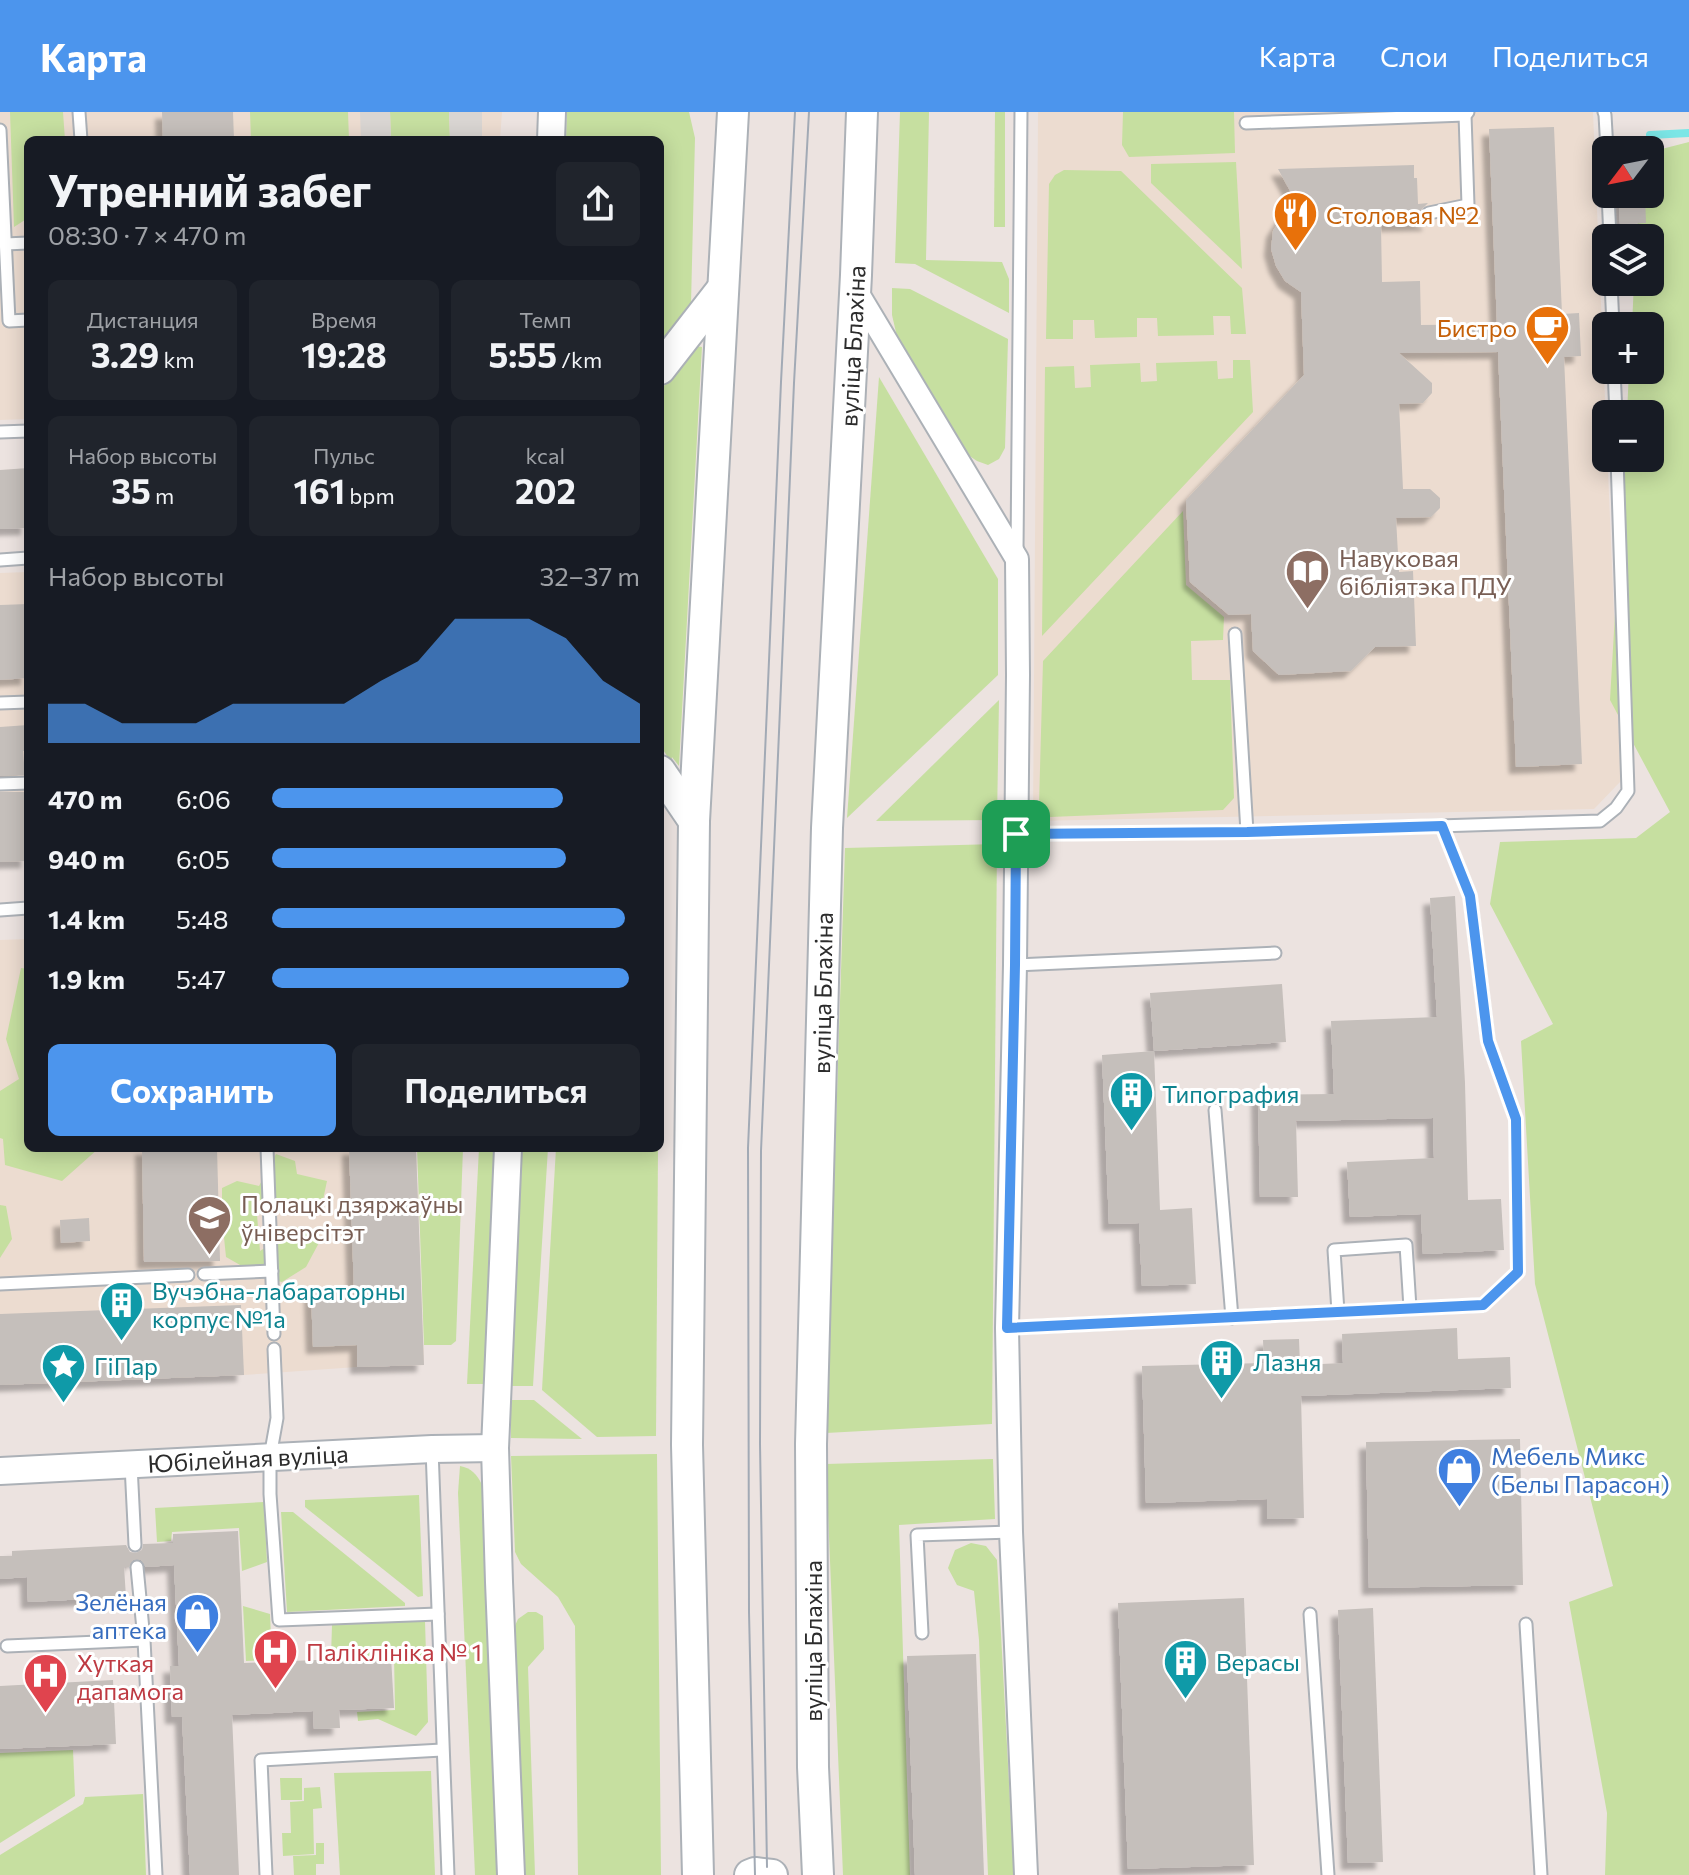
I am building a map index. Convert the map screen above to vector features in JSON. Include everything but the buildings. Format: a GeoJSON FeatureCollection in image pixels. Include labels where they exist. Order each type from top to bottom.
{"type":"FeatureCollection","features":[{"type":"Feature","properties":{"kind":"main road"},"geometry":{"type":"LineString","coordinates":[[698,1875],[687,1445],[694,821],[733,112]]}},
{"type":"Feature","properties":{"kind":"main road","name":"вуліца Блахіна"},"geometry":{"type":"LineString","coordinates":[[818,1875],[813,1767],[811,1444],[827,828],[862,112]]}},
{"type":"Feature","properties":{"kind":"main road"},"geometry":{"type":"LineString","coordinates":[[664,364],[723,288]]}},
{"type":"Feature","properties":{"kind":"main road"},"geometry":{"type":"LineString","coordinates":[[664,777],[694,821]]}},
{"type":"Feature","properties":{"kind":"main road"},"geometry":{"type":"LineString","coordinates":[[750,1875],[772,1875]]}},
{"type":"Feature","properties":{"kind":"street"},"geometry":{"type":"LineString","coordinates":[[551,136],[552,112]]}},
{"type":"Feature","properties":{"kind":"street"},"geometry":{"type":"LineString","coordinates":[[855,288],[1017,559],[1015,965],[1007,1328],[1011,1532],[1026,1875]]}},
{"type":"Feature","properties":{"kind":"street"},"geometry":{"type":"LineString","coordinates":[[508,1152],[495,1448],[511,1875]]}},
{"type":"Feature","properties":{"kind":"street","name":"Юбілейная вуліца"},"geometry":{"type":"LineString","coordinates":[[0,1471],[495,1448]]}},
{"type":"Feature","properties":{"kind":"lane"},"geometry":{"type":"LineString","coordinates":[[79,112],[81,136]]}},
{"type":"Feature","properties":{"kind":"lane"},"geometry":{"type":"LineString","coordinates":[[1017,559],[1021,112]]}},
{"type":"Feature","properties":{"kind":"lane"},"geometry":{"type":"LineString","coordinates":[[1604,112],[1606,136]]}},
{"type":"Feature","properties":{"kind":"lane"},"geometry":{"type":"LineString","coordinates":[[1246,123],[1467,114],[1468,205],[1429,213]]}},
{"type":"Feature","properties":{"kind":"lane"},"geometry":{"type":"LineString","coordinates":[[0,130],[9,321],[24,320]]}},
{"type":"Feature","properties":{"kind":"lane"},"geometry":{"type":"LineString","coordinates":[[5,244],[24,243]]}},
{"type":"Feature","properties":{"kind":"lane"},"geometry":{"type":"LineString","coordinates":[[0,432],[24,431]]}},
{"type":"Feature","properties":{"kind":"lane"},"geometry":{"type":"LineString","coordinates":[[1016,834],[1247,832],[1600,821],[1616,808],[1628,791],[1617,472]]}},
{"type":"Feature","properties":{"kind":"lane"},"geometry":{"type":"LineString","coordinates":[[0,560],[24,558]]}},
{"type":"Feature","properties":{"kind":"lane"},"geometry":{"type":"LineString","coordinates":[[1235,634],[1247,832]]}},
{"type":"Feature","properties":{"kind":"lane"},"geometry":{"type":"LineString","coordinates":[[0,703],[24,702]]}},
{"type":"Feature","properties":{"kind":"lane"},"geometry":{"type":"LineString","coordinates":[[0,784],[24,783]]}},
{"type":"Feature","properties":{"kind":"lane"},"geometry":{"type":"LineString","coordinates":[[1007,1328],[1483,1305],[1518,1272],[1516,1119],[1488,1041],[1470,896],[1442,826]]}},
{"type":"Feature","properties":{"kind":"lane"},"geometry":{"type":"LineString","coordinates":[[0,910],[24,908]]}},
{"type":"Feature","properties":{"kind":"lane"},"geometry":{"type":"LineString","coordinates":[[1015,965],[1275,953]]}},
{"type":"Feature","properties":{"kind":"lane"},"geometry":{"type":"LineString","coordinates":[[1215,1110],[1232,1318]]}},
{"type":"Feature","properties":{"kind":"lane"},"geometry":{"type":"LineString","coordinates":[[267,1152],[274,1334]]}},
{"type":"Feature","properties":{"kind":"lane"},"geometry":{"type":"LineString","coordinates":[[1338,1312],[1334,1250],[1406,1245],[1410,1308]]}},
{"type":"Feature","properties":{"kind":"lane"},"geometry":{"type":"LineString","coordinates":[[204,1274],[272,1271]]}},
{"type":"Feature","properties":{"kind":"lane"},"geometry":{"type":"LineString","coordinates":[[0,1284],[188,1275]]}},
{"type":"Feature","properties":{"kind":"lane"},"geometry":{"type":"LineString","coordinates":[[274,1349],[277,1418],[270,1457],[270,1494],[279,1620],[438,1614]]}},
{"type":"Feature","properties":{"kind":"lane"},"geometry":{"type":"LineString","coordinates":[[432,1449],[448,1875]]}},
{"type":"Feature","properties":{"kind":"lane"},"geometry":{"type":"LineString","coordinates":[[131,1464],[135,1545]]}},
{"type":"Feature","properties":{"kind":"lane"},"geometry":{"type":"LineString","coordinates":[[922,1633],[917,1535],[1011,1532]]}},
{"type":"Feature","properties":{"kind":"lane"},"geometry":{"type":"LineString","coordinates":[[137,1567],[144,1640],[156,1875]]}},
{"type":"Feature","properties":{"kind":"lane"},"geometry":{"type":"LineString","coordinates":[[1310,1614],[1328,1875]]}},
{"type":"Feature","properties":{"kind":"lane"},"geometry":{"type":"LineString","coordinates":[[1526,1624],[1541,1875]]}},
{"type":"Feature","properties":{"kind":"lane"},"geometry":{"type":"LineString","coordinates":[[7,1646],[144,1640]]}},
{"type":"Feature","properties":{"kind":"lane"},"geometry":{"type":"LineString","coordinates":[[266,1875],[261,1760],[442,1750]]}},
{"type":"Feature","properties":{"kind":"shaded area"},"geometry":{"type":"Polygon","coordinates":[[[0,112],[502,112],[500,136],[24,136],[24,419],[0,420],[0,112]]]}},
{"type":"Feature","properties":{"kind":"shaded area"},"geometry":{"type":"Polygon","coordinates":[[[360,112],[390,112],[391,136],[361,136],[360,112]]]}},
{"type":"Feature","properties":{"kind":"shaded area"},"geometry":{"type":"Polygon","coordinates":[[[449,112],[482,112],[482,136],[450,136],[449,112]]]}},
{"type":"Feature","properties":{"kind":"shaded area"},"geometry":{"type":"Polygon","coordinates":[[[1038,112],[1593,112],[1592,208],[1597,208],[1598,224],[1592,224],[1592,296],[1601,296],[1601,312],[1592,312],[1592,384],[1604,384],[1605,400],[1592,400],[1592,472],[1608,472],[1621,781],[1594,809],[1033,821],[1038,112]]]}},
{"type":"Feature","properties":{"kind":"shaded area"},"geometry":{"type":"Polygon","coordinates":[[[24,572],[24,861],[0,862],[0,573],[24,572]]]}},
{"type":"Feature","properties":{"kind":"shaded area","name":"Полацкі дзяржаўны ўніверсітэт"},"geometry":{"type":"Polygon","coordinates":[[[24,939],[24,1152],[416,1152],[424,1365],[0,1385],[0,940],[24,939]]]}},
{"type":"Feature","properties":{"kind":"green space"},"geometry":{"type":"Polygon","coordinates":[[[10,112],[63,112],[65,136],[24,136],[24,221],[14,227],[10,112]]]}},
{"type":"Feature","properties":{"kind":"green space"},"geometry":{"type":"Polygon","coordinates":[[[250,112],[348,112],[349,136],[251,136],[250,112]]]}},
{"type":"Feature","properties":{"kind":"green space"},"geometry":{"type":"Polygon","coordinates":[[[390,112],[449,112],[450,136],[391,136],[390,112]]]}},
{"type":"Feature","properties":{"kind":"green space"},"geometry":{"type":"Polygon","coordinates":[[[567,112],[689,112],[695,138],[691,304],[685,318],[664,346],[664,136],[566,136],[567,112]]]}},
{"type":"Feature","properties":{"kind":"green space"},"geometry":{"type":"Polygon","coordinates":[[[900,112],[929,112],[926,260],[1002,262],[1009,279],[1009,313],[915,264],[895,263],[900,112]]]}},
{"type":"Feature","properties":{"kind":"green space"},"geometry":{"type":"Polygon","coordinates":[[[995,112],[1005,112],[1005,227],[994,227],[995,112]]]}},
{"type":"Feature","properties":{"kind":"green space"},"geometry":{"type":"Polygon","coordinates":[[[1123,112],[1234,112],[1235,153],[1129,157],[1122,145],[1123,112]]]}},
{"type":"Feature","properties":{"kind":"green space"},"geometry":{"type":"Polygon","coordinates":[[[1689,142],[1689,1875],[1605,1875],[1607,1813],[1569,1602],[1613,1586],[1535,1284],[1521,1041],[1553,1024],[1490,904],[1500,842],[1636,838],[1670,812],[1610,700],[1623,472],[1664,472],[1664,400],[1628,400],[1628,384],[1664,384],[1664,312],[1633,312],[1633,296],[1664,296],[1664,224],[1638,224],[1638,208],[1664,208],[1664,148],[1689,142]]]}},
{"type":"Feature","properties":{"kind":"green space"},"geometry":{"type":"Polygon","coordinates":[[[1236,162],[1242,269],[1151,183],[1151,164],[1236,162]]]}},
{"type":"Feature","properties":{"kind":"green space"},"geometry":{"type":"Polygon","coordinates":[[[1064,170],[1121,171],[1242,288],[1246,334],[1231,334],[1230,316],[1213,316],[1214,335],[1158,336],[1157,318],[1137,318],[1137,337],[1095,338],[1094,320],[1073,320],[1073,339],[1046,339],[1049,184],[1055,175],[1064,170]]]}},
{"type":"Feature","properties":{"kind":"green space"},"geometry":{"type":"Polygon","coordinates":[[[892,288],[910,289],[1008,339],[1005,448],[999,459],[988,465],[968,455],[898,341],[892,315],[892,288]]]}},
{"type":"Feature","properties":{"kind":"green space"},"geometry":{"type":"Polygon","coordinates":[[[696,346],[702,347],[679,766],[672,757],[671,762],[664,751],[664,386],[696,346]]]}},
{"type":"Feature","properties":{"kind":"green space"},"geometry":{"type":"Polygon","coordinates":[[[1233,360],[1250,360],[1253,412],[1042,636],[1045,367],[1074,366],[1075,388],[1091,387],[1090,365],[1140,363],[1141,382],[1157,381],[1156,363],[1217,361],[1218,379],[1233,378],[1233,360]]]}},
{"type":"Feature","properties":{"kind":"green space"},"geometry":{"type":"Polygon","coordinates":[[[879,377],[998,579],[998,675],[847,818],[879,377]]]}},
{"type":"Feature","properties":{"kind":"green space"},"geometry":{"type":"Polygon","coordinates":[[[1183,511],[1186,585],[1224,617],[1223,640],[1191,641],[1192,680],[1230,680],[1234,798],[1223,810],[1050,817],[1039,805],[1043,661],[1183,511]]]}},
{"type":"Feature","properties":{"kind":"green space"},"geometry":{"type":"Polygon","coordinates":[[[999,700],[997,820],[876,821],[999,700]]]}},
{"type":"Feature","properties":{"kind":"green space"},"geometry":{"type":"Polygon","coordinates":[[[997,844],[992,1424],[826,1433],[845,848],[997,844]]]}},
{"type":"Feature","properties":{"kind":"green space"},"geometry":{"type":"Polygon","coordinates":[[[21,968],[24,968],[24,1152],[95,1152],[62,1181],[5,1165],[3,1139],[0,1138],[0,1091],[19,1079],[6,1039],[21,968]]]}},
{"type":"Feature","properties":{"kind":"green space"},"geometry":{"type":"Polygon","coordinates":[[[417,1152],[463,1152],[456,1341],[451,1345],[424,1345],[417,1152]]]}},
{"type":"Feature","properties":{"kind":"green space"},"geometry":{"type":"Polygon","coordinates":[[[479,1152],[498,1152],[486,1384],[467,1384],[479,1152]]]}},
{"type":"Feature","properties":{"kind":"green space"},"geometry":{"type":"Polygon","coordinates":[[[520,1152],[548,1152],[533,1386],[510,1386],[520,1152]]]}},
{"type":"Feature","properties":{"kind":"green space"},"geometry":{"type":"Polygon","coordinates":[[[556,1152],[658,1152],[656,1436],[597,1437],[542,1390],[556,1152]]]}},
{"type":"Feature","properties":{"kind":"green space"},"geometry":{"type":"Polygon","coordinates":[[[276,1154],[295,1161],[297,1174],[327,1181],[320,1214],[285,1207],[257,1215],[260,1251],[297,1227],[321,1239],[306,1267],[282,1282],[263,1278],[226,1257],[222,1218],[222,1188],[237,1181],[259,1186],[276,1154]]]}},
{"type":"Feature","properties":{"kind":"green space"},"geometry":{"type":"Polygon","coordinates":[[[0,1205],[6,1206],[12,1239],[0,1258],[0,1205]]]}},
{"type":"Feature","properties":{"kind":"green space"},"geometry":{"type":"Polygon","coordinates":[[[511,1400],[534,1400],[582,1439],[511,1438],[511,1400]]]}},
{"type":"Feature","properties":{"kind":"green space"},"geometry":{"type":"Polygon","coordinates":[[[657,1454],[661,1875],[578,1875],[575,1626],[558,1597],[521,1564],[515,1552],[511,1456],[657,1454]]]}},
{"type":"Feature","properties":{"kind":"green space"},"geometry":{"type":"Polygon","coordinates":[[[993,1459],[995,1519],[899,1525],[910,1875],[843,1875],[826,1464],[993,1459]]]}},
{"type":"Feature","properties":{"kind":"green space"},"geometry":{"type":"Polygon","coordinates":[[[460,1466],[473,1472],[482,1485],[499,1875],[475,1875],[458,1493],[460,1466]]]}},
{"type":"Feature","properties":{"kind":"green space"},"geometry":{"type":"Polygon","coordinates":[[[419,1495],[423,1596],[418,1597],[305,1507],[305,1500],[419,1495]]]}},
{"type":"Feature","properties":{"kind":"green space"},"geometry":{"type":"Polygon","coordinates":[[[264,1502],[267,1562],[242,1571],[239,1528],[172,1532],[171,1541],[157,1542],[155,1508],[264,1502]]]}},
{"type":"Feature","properties":{"kind":"green space"},"geometry":{"type":"Polygon","coordinates":[[[281,1512],[293,1512],[405,1606],[287,1612],[281,1512]]]}},
{"type":"Feature","properties":{"kind":"green space"},"geometry":{"type":"Polygon","coordinates":[[[971,1543],[986,1546],[997,1560],[1014,1875],[988,1875],[979,1640],[974,1591],[957,1585],[948,1568],[955,1550],[971,1543]]]}},
{"type":"Feature","properties":{"kind":"green space"},"geometry":{"type":"Polygon","coordinates":[[[243,1606],[270,1614],[272,1660],[246,1661],[243,1606]]]}},
{"type":"Feature","properties":{"kind":"green space"},"geometry":{"type":"Polygon","coordinates":[[[528,1612],[543,1616],[544,1649],[528,1667],[535,1875],[523,1875],[513,1630],[518,1619],[528,1612]]]}},
{"type":"Feature","properties":{"kind":"green space"},"geometry":{"type":"Polygon","coordinates":[[[425,1621],[428,1722],[416,1736],[378,1719],[358,1721],[357,1712],[395,1710],[394,1655],[331,1657],[332,1625],[425,1621]]]}},
{"type":"Feature","properties":{"kind":"green space"},"geometry":{"type":"Polygon","coordinates":[[[73,1750],[75,1796],[0,1843],[0,1753],[73,1750]]]}},
{"type":"Feature","properties":{"kind":"green space"},"geometry":{"type":"Polygon","coordinates":[[[431,1771],[435,1875],[340,1875],[334,1773],[431,1771]]]}},
{"type":"Feature","properties":{"kind":"green space"},"geometry":{"type":"Polygon","coordinates":[[[280,1778],[302,1778],[302,1800],[281,1800],[280,1778]]]}},
{"type":"Feature","properties":{"kind":"green space"},"geometry":{"type":"Polygon","coordinates":[[[320,1787],[322,1808],[313,1809],[314,1854],[283,1856],[282,1833],[291,1833],[290,1802],[304,1801],[304,1788],[320,1787]]]}},
{"type":"Feature","properties":{"kind":"green space"},"geometry":{"type":"Polygon","coordinates":[[[143,1794],[146,1875],[0,1875],[0,1855],[83,1804],[85,1797],[143,1794]]]}},
{"type":"Feature","properties":{"kind":"green space"},"geometry":{"type":"Polygon","coordinates":[[[316,1843],[324,1843],[324,1864],[316,1864],[316,1875],[294,1875],[293,1856],[316,1855],[316,1843]]]}},
{"type":"Feature","properties":{"kind":"waterway"},"geometry":{"type":"LineString","coordinates":[[1650,135],[1689,133]]}},
{"type":"Feature","properties":{"kind":"tram line"},"geometry":{"type":"LineString","coordinates":[[755,1875],[749,1612],[748,1148],[795,112]]}},
{"type":"Feature","properties":{"kind":"tram line"},"geometry":{"type":"LineString","coordinates":[[767,1867],[760,1444],[761,1151],[794,383],[809,112]]}},
{"type":"Feature","properties":{"kind":"place","name":"Столовая №2"},"geometry":{"type":"Point","coordinates":[1295,253]}},
{"type":"Feature","properties":{"kind":"place","name":"Бистро"},"geometry":{"type":"Point","coordinates":[1548,366]}},
{"type":"Feature","properties":{"kind":"place","name":"Навуковая бібліятэка ПДУ"},"geometry":{"type":"Point","coordinates":[1308,610]}},
{"type":"Feature","properties":{"kind":"place","name":"Типография"},"geometry":{"type":"Point","coordinates":[1131,1132]}},
{"type":"Feature","properties":{"kind":"place","name":"Полацкі дзяржаўны ўніверсітэт"},"geometry":{"type":"Point","coordinates":[210,1256]}},
{"type":"Feature","properties":{"kind":"place","name":"Вучэбна-лабараторны корпус №1а"},"geometry":{"type":"Point","coordinates":[121,1343]}},
{"type":"Feature","properties":{"kind":"place","name":"Лазня"},"geometry":{"type":"Point","coordinates":[1222,1400]}},
{"type":"Feature","properties":{"kind":"place","name":"ГіПар"},"geometry":{"type":"Point","coordinates":[63,1404]}},
{"type":"Feature","properties":{"kind":"place","name":"Мебель Микс (Белы Парасон)"},"geometry":{"type":"Point","coordinates":[1460,1508]}},
{"type":"Feature","properties":{"kind":"place","name":"Зелёная аптека"},"geometry":{"type":"Point","coordinates":[198,1654]}},
{"type":"Feature","properties":{"kind":"place","name":"Паліклініка № 1"},"geometry":{"type":"Point","coordinates":[275,1690]}},
{"type":"Feature","properties":{"kind":"place","name":"Верасы"},"geometry":{"type":"Point","coordinates":[1185,1700]}},
{"type":"Feature","properties":{"kind":"place","name":"Хуткая дапамога"},"geometry":{"type":"Point","coordinates":[46,1715]}},
{"type":"Feature","properties":{"kind":"route"},"geometry":{"type":"LineString","coordinates":[[1442,826],[1470,896],[1488,1041],[1516,1119],[1518,1272],[1483,1305],[1007,1328],[1016,834],[1442,826]]}}]}
